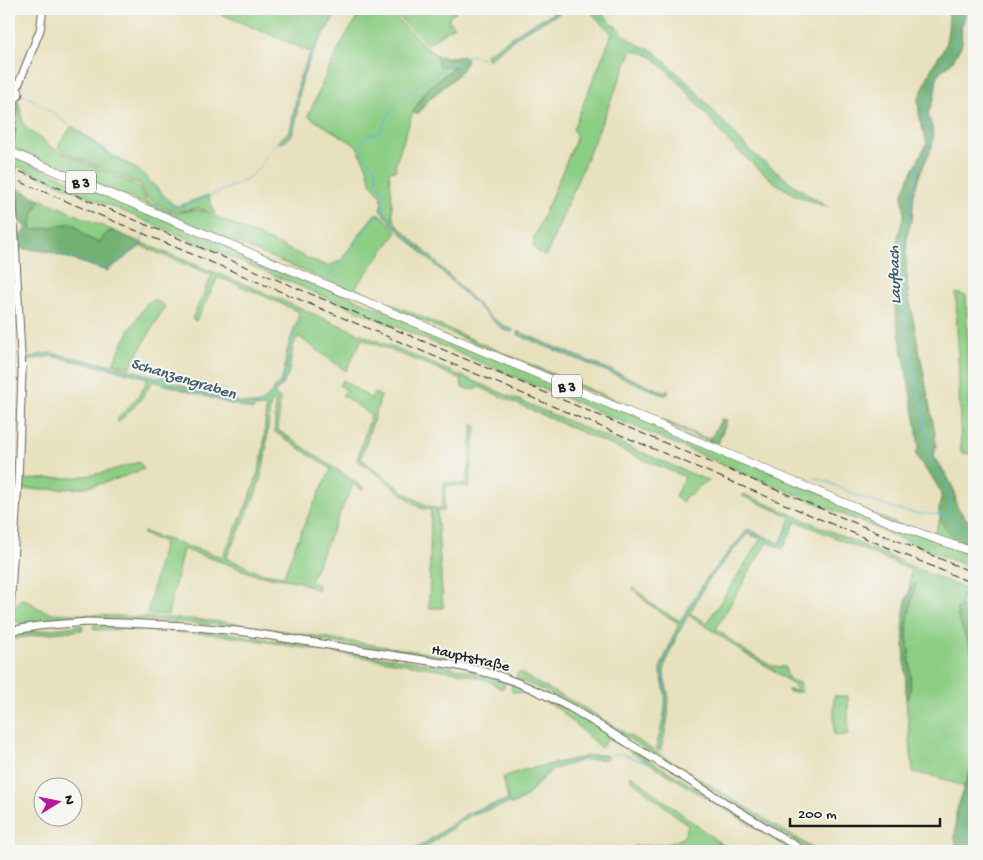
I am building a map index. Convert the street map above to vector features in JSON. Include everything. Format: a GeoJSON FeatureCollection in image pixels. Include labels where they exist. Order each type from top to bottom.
{"type":"FeatureCollection","features":[{"type":"Feature","properties":{"kind":"main road","name":"B 3"},"geometry":{"type":"LineString","coordinates":[[12,153],[884,519],[974,552]]}},
{"type":"Feature","properties":{"kind":"street"},"geometry":{"type":"LineString","coordinates":[[9,631],[22,373],[10,145],[15,98],[20,94],[17,88],[40,30],[43,9]]}},
{"type":"Feature","properties":{"kind":"street","name":"Hauptstraße"},"geometry":{"type":"LineString","coordinates":[[9,631],[38,626],[87,622],[187,626],[246,632],[482,671],[542,693],[571,708],[804,851]]}},
{"type":"Feature","properties":{"kind":"green space"},"geometry":{"type":"Polygon","coordinates":[[[209,9],[341,9],[328,27],[310,59],[302,80],[295,127],[293,133],[286,141],[281,143],[278,141],[290,130],[300,76],[311,52],[209,9]]]}},
{"type":"Feature","properties":{"kind":"green space"},"geometry":{"type":"Polygon","coordinates":[[[363,9],[387,9],[436,55],[438,63],[456,66],[429,87],[413,112],[395,171],[391,170],[389,173],[393,219],[489,316],[514,330],[511,332],[504,330],[494,322],[400,232],[380,210],[381,195],[371,184],[367,167],[357,146],[308,116],[332,62],[363,9]]]}},
{"type":"Feature","properties":{"kind":"green space"},"geometry":{"type":"Polygon","coordinates":[[[391,9],[458,9],[448,19],[454,26],[427,44],[391,9]]]}},
{"type":"Feature","properties":{"kind":"green space"},"geometry":{"type":"Polygon","coordinates":[[[561,9],[568,9],[523,32],[488,60],[486,54],[528,26],[561,9]]]}},
{"type":"Feature","properties":{"kind":"green space"},"geometry":{"type":"Polygon","coordinates":[[[588,9],[597,9],[632,42],[656,53],[689,84],[750,151],[795,186],[829,208],[793,194],[774,182],[730,143],[676,79],[652,57],[632,50],[546,256],[537,251],[534,248],[534,238],[576,139],[573,129],[612,34],[588,9]]]}},
{"type":"Feature","properties":{"kind":"green space"},"geometry":{"type":"Polygon","coordinates":[[[946,9],[967,9],[961,28],[962,43],[954,59],[947,67],[941,70],[937,77],[934,99],[928,116],[932,127],[932,147],[914,192],[912,219],[907,234],[906,260],[908,292],[935,433],[936,446],[934,456],[954,490],[957,507],[974,528],[974,548],[953,536],[944,526],[939,513],[940,491],[915,452],[919,449],[916,424],[895,310],[894,252],[904,214],[902,196],[927,143],[920,121],[918,101],[932,67],[945,47],[949,16],[946,9]]]}},
{"type":"Feature","properties":{"kind":"green space"},"geometry":{"type":"Polygon","coordinates":[[[436,55],[450,57],[463,55],[467,59],[457,76],[429,100],[417,115],[413,112],[429,87],[456,67],[439,66],[436,55]]]}},
{"type":"Feature","properties":{"kind":"green space"},"geometry":{"type":"Polygon","coordinates":[[[18,99],[23,123],[27,129],[53,148],[136,185],[140,188],[146,201],[175,213],[193,210],[203,211],[321,264],[329,266],[341,260],[374,215],[382,215],[397,232],[355,288],[705,438],[711,437],[709,442],[12,148],[18,99]]]}},
{"type":"Feature","properties":{"kind":"green space"},"geometry":{"type":"Polygon","coordinates":[[[72,126],[112,155],[140,171],[174,205],[179,206],[208,195],[215,214],[198,208],[181,211],[172,210],[147,198],[140,184],[58,148],[72,126]]]}},
{"type":"Feature","properties":{"kind":"green space"},"geometry":{"type":"Polygon","coordinates":[[[13,157],[972,555],[974,556],[974,565],[971,568],[325,297],[12,164],[13,157]]]}},
{"type":"Feature","properties":{"kind":"green space"},"geometry":{"type":"Polygon","coordinates":[[[16,188],[40,199],[32,220],[31,228],[34,230],[73,223],[92,240],[100,242],[107,233],[114,231],[142,243],[141,246],[107,271],[50,252],[20,249],[19,236],[27,229],[17,219],[16,188]]]}},
{"type":"Feature","properties":{"kind":"green space"},"geometry":{"type":"Polygon","coordinates":[[[40,199],[114,231],[107,233],[100,242],[88,238],[73,223],[34,231],[31,228],[32,220],[40,199]]]}},
{"type":"Feature","properties":{"kind":"green space"},"geometry":{"type":"Polygon","coordinates":[[[142,243],[251,287],[709,481],[690,495],[688,494],[682,502],[675,496],[685,478],[683,476],[477,386],[476,390],[462,388],[461,378],[362,339],[346,371],[298,336],[293,346],[288,375],[274,394],[280,399],[278,430],[364,488],[363,490],[353,484],[310,581],[318,585],[317,590],[297,581],[256,575],[183,549],[168,615],[147,614],[164,542],[143,534],[144,532],[222,557],[245,508],[259,470],[264,445],[266,407],[254,407],[253,410],[153,381],[138,403],[118,423],[117,419],[135,400],[148,378],[50,356],[32,360],[24,366],[24,360],[41,354],[51,353],[122,367],[159,378],[166,376],[171,382],[230,400],[242,403],[260,403],[271,393],[283,377],[287,351],[299,312],[218,277],[196,321],[192,319],[212,275],[141,246],[142,243]],[[271,402],[266,452],[260,480],[247,514],[226,558],[261,573],[284,576],[300,535],[331,469],[275,432],[275,403],[271,402]]]}},
{"type":"Feature","properties":{"kind":"green space"},"geometry":{"type":"Polygon","coordinates":[[[956,293],[966,296],[972,454],[961,453],[956,293]]]}},
{"type":"Feature","properties":{"kind":"green space"},"geometry":{"type":"Polygon","coordinates":[[[155,300],[165,306],[130,367],[113,363],[129,331],[147,303],[155,300]]]}},
{"type":"Feature","properties":{"kind":"green space"},"geometry":{"type":"Polygon","coordinates":[[[517,331],[666,393],[668,389],[668,394],[664,395],[518,335],[517,331]]]}},
{"type":"Feature","properties":{"kind":"green space"},"geometry":{"type":"Polygon","coordinates":[[[343,380],[371,399],[374,393],[381,396],[361,459],[408,494],[428,506],[438,509],[442,506],[444,482],[465,484],[467,482],[473,424],[476,426],[469,487],[448,485],[446,487],[444,511],[437,511],[443,608],[429,608],[431,510],[420,508],[357,460],[371,415],[342,395],[347,390],[339,385],[343,380]]]}},
{"type":"Feature","properties":{"kind":"green space"},"geometry":{"type":"Polygon","coordinates":[[[722,418],[727,420],[718,444],[709,441],[722,418]]]}},
{"type":"Feature","properties":{"kind":"green space"},"geometry":{"type":"Polygon","coordinates":[[[139,462],[144,469],[96,485],[72,489],[20,489],[21,480],[78,477],[102,473],[139,462]]]}},
{"type":"Feature","properties":{"kind":"green space"},"geometry":{"type":"Polygon","coordinates":[[[744,494],[965,589],[960,608],[957,608],[958,618],[974,657],[974,702],[971,769],[964,787],[944,779],[913,772],[906,699],[909,696],[911,681],[907,628],[916,584],[909,591],[911,570],[796,521],[783,549],[767,542],[716,629],[750,654],[772,666],[785,667],[789,679],[801,683],[802,692],[789,692],[787,690],[797,690],[796,687],[688,615],[673,644],[665,668],[664,676],[668,693],[668,715],[660,751],[656,749],[665,708],[661,666],[679,623],[654,608],[633,589],[634,587],[654,606],[680,621],[707,578],[748,529],[779,543],[781,542],[791,518],[742,496],[744,494]],[[747,534],[708,581],[690,613],[707,623],[761,539],[747,534]]]}},
{"type":"Feature","properties":{"kind":"green space"},"geometry":{"type":"Polygon","coordinates":[[[9,510],[14,510],[9,586],[9,510]]]}},
{"type":"Feature","properties":{"kind":"green space"},"geometry":{"type":"Polygon","coordinates":[[[940,518],[951,534],[974,548],[934,535],[940,518]]]}},
{"type":"Feature","properties":{"kind":"green space"},"geometry":{"type":"Polygon","coordinates":[[[916,584],[907,628],[911,681],[909,697],[906,699],[904,612],[909,593],[913,585],[916,584]]]}},
{"type":"Feature","properties":{"kind":"green space"},"geometry":{"type":"Polygon","coordinates":[[[21,599],[27,600],[38,608],[50,613],[224,622],[433,654],[494,666],[506,665],[509,669],[505,674],[429,657],[220,625],[123,619],[52,620],[26,624],[16,622],[13,616],[15,607],[21,599]]]}},
{"type":"Feature","properties":{"kind":"green space"},"geometry":{"type":"Polygon","coordinates":[[[974,605],[974,657],[958,618],[957,608],[974,605]]]}},
{"type":"Feature","properties":{"kind":"green space"},"geometry":{"type":"Polygon","coordinates":[[[82,625],[82,630],[9,640],[9,635],[82,625]]]}},
{"type":"Feature","properties":{"kind":"green space"},"geometry":{"type":"Polygon","coordinates":[[[94,625],[161,627],[221,632],[450,667],[501,680],[505,685],[503,688],[500,688],[485,679],[456,672],[249,639],[209,634],[122,629],[96,630],[93,628],[94,625]]]}},
{"type":"Feature","properties":{"kind":"green space"},"geometry":{"type":"Polygon","coordinates":[[[519,672],[578,704],[817,851],[811,851],[585,712],[558,697],[517,679],[516,675],[519,672]]]}},
{"type":"Feature","properties":{"kind":"green space"},"geometry":{"type":"Polygon","coordinates":[[[512,685],[516,685],[568,710],[798,851],[793,851],[608,738],[601,748],[560,710],[529,694],[512,692],[512,685]]]}},
{"type":"Feature","properties":{"kind":"green space"},"geometry":{"type":"Polygon","coordinates":[[[834,696],[848,696],[848,735],[834,735],[834,696]]]}},
{"type":"Feature","properties":{"kind":"green space"},"geometry":{"type":"Polygon","coordinates":[[[974,702],[974,811],[972,827],[974,851],[959,851],[955,840],[956,813],[971,769],[974,702]]]}},
{"type":"Feature","properties":{"kind":"green space"},"geometry":{"type":"Polygon","coordinates":[[[593,755],[607,756],[607,759],[583,760],[551,771],[526,797],[512,805],[511,803],[471,815],[420,851],[411,851],[468,813],[508,800],[503,777],[520,771],[593,755]]]}},
{"type":"Feature","properties":{"kind":"green space"},"geometry":{"type":"Polygon","coordinates":[[[631,775],[730,851],[634,851],[634,846],[661,844],[681,839],[685,835],[688,825],[630,779],[631,775]]]}},
{"type":"Feature","properties":{"kind":"waterway"},"geometry":{"type":"LineString","coordinates":[[72,127],[111,157],[137,173],[172,206],[180,207],[212,195],[253,174],[273,148],[291,133],[298,91],[304,70],[320,37],[339,9]]}},
{"type":"Feature","properties":{"kind":"waterway","name":"Schanzengraben"},"geometry":{"type":"LineString","coordinates":[[487,57],[526,29],[564,9]]}},
{"type":"Feature","properties":{"kind":"waterway"},"geometry":{"type":"LineString","coordinates":[[593,9],[626,43],[652,53],[682,80],[753,157],[797,191],[812,199]]}},
{"type":"Feature","properties":{"kind":"waterway","name":"Laufbach"},"geometry":{"type":"LineString","coordinates":[[963,9],[952,51],[935,77],[934,94],[925,105],[924,112],[931,134],[931,145],[919,166],[912,191],[910,218],[901,243],[901,266],[906,295],[905,307],[908,336],[930,457],[950,493],[948,514],[956,525],[974,536]]}},
{"type":"Feature","properties":{"kind":"waterway","name":"Schanzengraben"},"geometry":{"type":"LineString","coordinates":[[383,212],[386,197],[376,181],[376,169],[363,151],[363,140],[366,137],[379,133],[392,109],[403,97],[443,67],[457,62],[466,56],[473,55],[483,59]]}},
{"type":"Feature","properties":{"kind":"waterway"},"geometry":{"type":"LineString","coordinates":[[23,94],[69,125]]}},
{"type":"Feature","properties":{"kind":"waterway"},"geometry":{"type":"LineString","coordinates":[[154,210],[162,197]]}},
{"type":"Feature","properties":{"kind":"waterway"},"geometry":{"type":"LineString","coordinates":[[384,211],[396,227],[493,321],[499,326],[512,331]]}},
{"type":"Feature","properties":{"kind":"waterway","name":"Schanzengraben"},"geometry":{"type":"LineString","coordinates":[[325,280],[355,244],[366,227],[381,215]]}},
{"type":"Feature","properties":{"kind":"waterway"},"geometry":{"type":"LineString","coordinates":[[21,243],[110,268],[139,246],[152,216]]}},
{"type":"Feature","properties":{"kind":"waterway","name":"Schanzengraben"},"geometry":{"type":"LineString","coordinates":[[315,292],[319,286]]}},
{"type":"Feature","properties":{"kind":"waterway","name":"Schanzengraben"},"geometry":{"type":"LineString","coordinates":[[26,361],[40,356],[52,355],[133,372],[241,406],[254,406],[272,395],[286,373],[291,344],[305,310]]}},
{"type":"Feature","properties":{"kind":"waterway"},"geometry":{"type":"LineString","coordinates":[[518,333],[665,394]]}},
{"type":"Feature","properties":{"kind":"waterway","name":"Schanzengraben"},"geometry":{"type":"LineString","coordinates":[[9,367],[18,364]]}},
{"type":"Feature","properties":{"kind":"waterway"},"geometry":{"type":"LineString","coordinates":[[806,483],[817,478],[862,498],[886,506],[923,514],[948,514]]}},
{"type":"Feature","properties":{"kind":"waterway"},"geometry":{"type":"LineString","coordinates":[[802,495],[804,489]]}},
{"type":"Feature","properties":{"kind":"waterway"},"geometry":{"type":"LineString","coordinates":[[658,745],[664,727],[666,710],[666,692],[662,669],[668,651],[704,584],[745,533],[749,532],[778,545],[782,544],[794,519]]}},
{"type":"Feature","properties":{"kind":"waterway","name":"Laufbach"},"geometry":{"type":"LineString","coordinates":[[969,595],[963,609],[974,638]]}},
{"type":"Feature","properties":{"kind":"waterway"},"geometry":{"type":"LineString","coordinates":[[611,755],[622,754],[648,763]]}},
{"type":"Feature","properties":{"kind":"waterway"},"geometry":{"type":"LineString","coordinates":[[413,851],[425,845],[469,813],[523,797],[549,767],[602,756]]}},
{"type":"Feature","properties":{"kind":"waterway","name":"Laufbach"},"geometry":{"type":"LineString","coordinates":[[968,851],[961,832],[961,823],[964,806],[974,778]]}},
{"type":"Feature","properties":{"kind":"railway"},"geometry":{"type":"LineString","coordinates":[[9,167],[974,573]]}},
{"type":"Feature","properties":{"kind":"railway"},"geometry":{"type":"LineString","coordinates":[[9,177],[974,584]]}}]}
